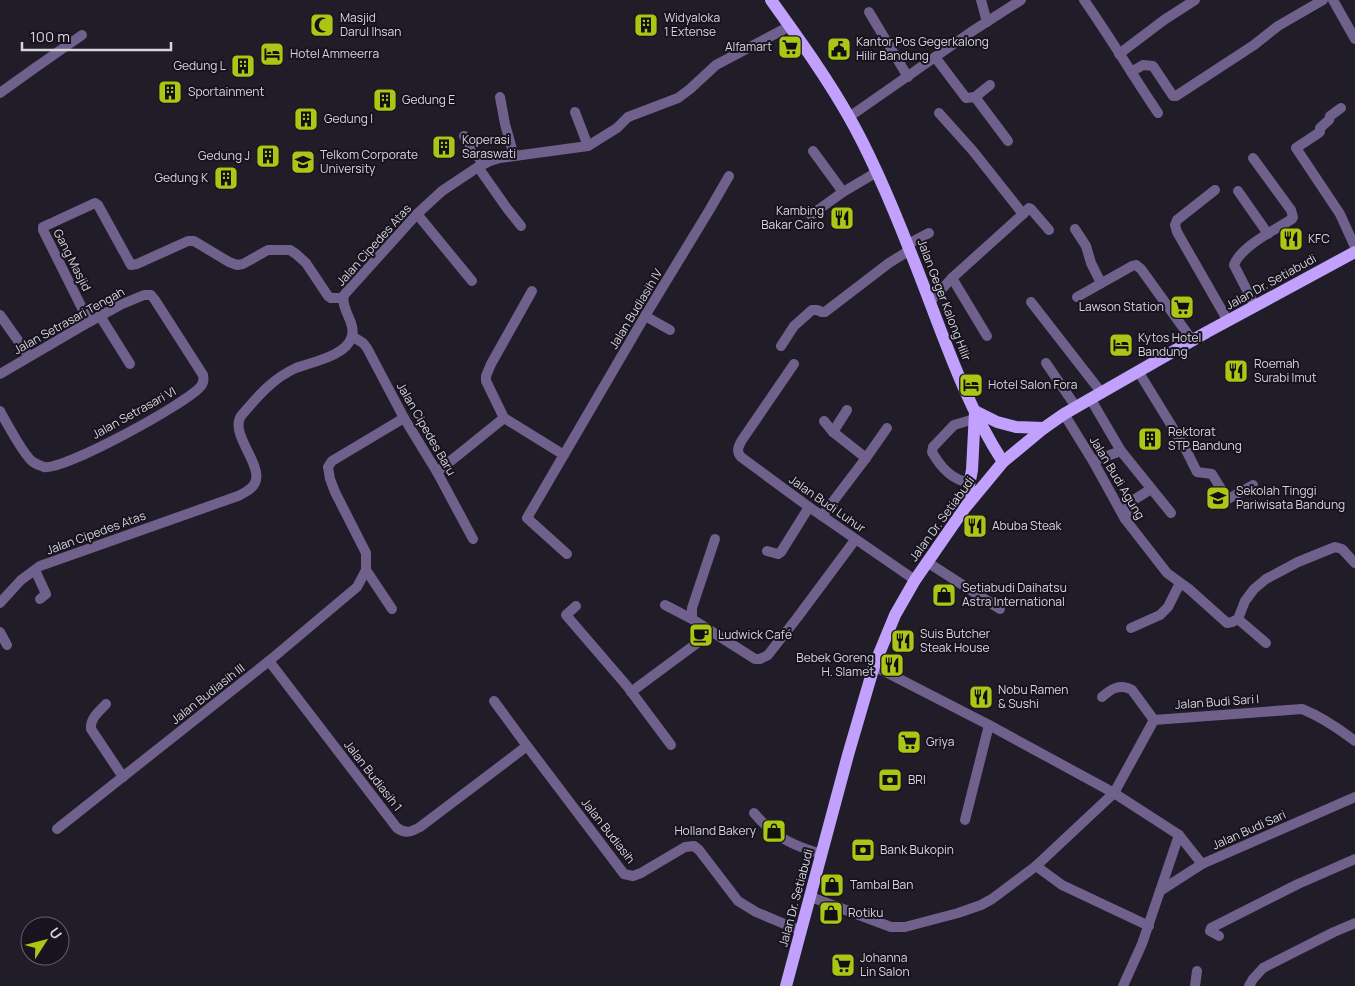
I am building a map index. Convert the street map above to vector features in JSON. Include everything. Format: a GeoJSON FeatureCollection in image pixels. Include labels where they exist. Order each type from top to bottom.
{"type":"FeatureCollection","features":[{"type":"Feature","properties":{"kind":"main road","name":"Jalan Geger Kalong Hilir"},"geometry":{"type":"LineString","coordinates":[[771,0],[816,64],[849,117],[877,172],[931,301],[974,415],[1003,462]]}},
{"type":"Feature","properties":{"kind":"main road","name":"Jalan Dr. Setiabudi"},"geometry":{"type":"LineString","coordinates":[[786,986],[874,666],[895,615],[915,580],[964,508],[1003,462],[1064,414],[1192,340],[1355,252]]}},
{"type":"Feature","properties":{"kind":"main road"},"geometry":{"type":"LineString","coordinates":[[964,508],[972,470],[974,415],[1016,426],[1044,428]]}},
{"type":"Feature","properties":{"kind":"street"},"geometry":{"type":"LineString","coordinates":[[981,0],[987,22]]}},
{"type":"Feature","properties":{"kind":"street"},"geometry":{"type":"LineString","coordinates":[[849,117],[1021,0]]}},
{"type":"Feature","properties":{"kind":"street"},"geometry":{"type":"LineString","coordinates":[[1084,0],[1158,113]]}},
{"type":"Feature","properties":{"kind":"street"},"geometry":{"type":"LineString","coordinates":[[1119,54],[1164,20],[1195,0]]}},
{"type":"Feature","properties":{"kind":"street"},"geometry":{"type":"LineString","coordinates":[[1131,72],[1143,64],[1153,66],[1173,96],[1176,96],[1254,45],[1278,26],[1323,0]]}},
{"type":"Feature","properties":{"kind":"street"},"geometry":{"type":"LineString","coordinates":[[1333,0],[1355,39]]}},
{"type":"Feature","properties":{"kind":"street"},"geometry":{"type":"LineString","coordinates":[[868,12],[908,76]]}},
{"type":"Feature","properties":{"kind":"street","name":"Jalan Cipedes Atas"},"geometry":{"type":"LineString","coordinates":[[0,603],[21,580],[40,566],[238,496],[251,488],[255,483],[256,476],[254,466],[238,428],[238,420],[262,391],[273,382],[295,369],[338,353],[348,344],[352,336],[351,323],[345,309],[344,295],[418,214],[442,191],[480,166],[500,158],[588,146],[617,128],[628,117],[678,98],[716,65],[790,26]]}},
{"type":"Feature","properties":{"kind":"street"},"geometry":{"type":"LineString","coordinates":[[0,93],[82,35]]}},
{"type":"Feature","properties":{"kind":"street"},"geometry":{"type":"LineString","coordinates":[[935,57],[964,97],[969,99],[975,97],[990,86]]}},
{"type":"Feature","properties":{"kind":"street"},"geometry":{"type":"LineString","coordinates":[[500,97],[514,156]]}},
{"type":"Feature","properties":{"kind":"street"},"geometry":{"type":"LineString","coordinates":[[975,97],[1008,142]]}},
{"type":"Feature","properties":{"kind":"street"},"geometry":{"type":"LineString","coordinates":[[1341,108],[1330,116],[1329,120],[1320,128],[1320,132],[1296,148],[1340,214],[1355,247]]}},
{"type":"Feature","properties":{"kind":"street"},"geometry":{"type":"LineString","coordinates":[[575,112],[588,146]]}},
{"type":"Feature","properties":{"kind":"street"},"geometry":{"type":"LineString","coordinates":[[939,113],[973,151],[1023,214]]}},
{"type":"Feature","properties":{"kind":"street"},"geometry":{"type":"LineString","coordinates":[[464,136],[480,166],[521,226]]}},
{"type":"Feature","properties":{"kind":"street"},"geometry":{"type":"LineString","coordinates":[[813,151],[843,192]]}},
{"type":"Feature","properties":{"kind":"street"},"geometry":{"type":"LineString","coordinates":[[1253,158],[1293,217],[1241,253],[1234,265],[1255,306]]}},
{"type":"Feature","properties":{"kind":"street"},"geometry":{"type":"LineString","coordinates":[[811,215],[843,192],[877,172]]}},
{"type":"Feature","properties":{"kind":"street","name":"Jalan Budiasih IV"},"geometry":{"type":"LineString","coordinates":[[567,554],[527,518],[729,176]]}},
{"type":"Feature","properties":{"kind":"street"},"geometry":{"type":"LineString","coordinates":[[1216,190],[1177,220],[1175,225],[1177,232],[1228,321]]}},
{"type":"Feature","properties":{"kind":"street"},"geometry":{"type":"LineString","coordinates":[[1238,191],[1268,234]]}},
{"type":"Feature","properties":{"kind":"street","name":"Gang Masjid"},"geometry":{"type":"LineString","coordinates":[[89,322],[43,227],[95,203],[98,205],[131,265],[188,241],[194,241],[237,265],[243,264],[268,250],[290,250],[306,263],[328,296],[331,298],[343,298]]}},
{"type":"Feature","properties":{"kind":"street"},"geometry":{"type":"LineString","coordinates":[[931,301],[952,278],[1029,208],[1049,230]]}},
{"type":"Feature","properties":{"kind":"street"},"geometry":{"type":"LineString","coordinates":[[418,214],[472,281]]}},
{"type":"Feature","properties":{"kind":"street"},"geometry":{"type":"LineString","coordinates":[[1074,228],[1086,246],[1091,263],[1101,283]]}},
{"type":"Feature","properties":{"kind":"street"},"geometry":{"type":"LineString","coordinates":[[781,346],[794,326],[812,310],[824,312],[929,234]]}},
{"type":"Feature","properties":{"kind":"street"},"geometry":{"type":"LineString","coordinates":[[1077,297],[1136,265],[1192,340]]}},
{"type":"Feature","properties":{"kind":"street"},"geometry":{"type":"LineString","coordinates":[[952,278],[987,336]]}},
{"type":"Feature","properties":{"kind":"street"},"geometry":{"type":"LineString","coordinates":[[532,291],[491,364],[486,376],[487,384],[504,418],[564,455]]}},
{"type":"Feature","properties":{"kind":"street","name":"Jalan Setrasari Tengah"},"geometry":{"type":"LineString","coordinates":[[0,374],[120,305],[144,295],[151,295]]}},
{"type":"Feature","properties":{"kind":"street","name":"Jalan Setrasari VI"},"geometry":{"type":"LineString","coordinates":[[0,411],[32,462],[45,467],[67,462],[141,426],[173,408],[195,391],[204,379],[156,300],[151,295]]}},
{"type":"Feature","properties":{"kind":"street"},"geometry":{"type":"LineString","coordinates":[[1031,302],[1096,395],[1121,452],[1171,513]]}},
{"type":"Feature","properties":{"kind":"street"},"geometry":{"type":"LineString","coordinates":[[0,315],[29,356]]}},
{"type":"Feature","properties":{"kind":"street"},"geometry":{"type":"LineString","coordinates":[[100,316],[130,364]]}},
{"type":"Feature","properties":{"kind":"street"},"geometry":{"type":"LineString","coordinates":[[645,316],[670,330]]}},
{"type":"Feature","properties":{"kind":"street","name":"Jalan Cipedes Baru"},"geometry":{"type":"LineString","coordinates":[[352,336],[368,348],[404,418],[437,472],[473,539]]}},
{"type":"Feature","properties":{"kind":"street"},"geometry":{"type":"LineString","coordinates":[[1046,363],[1076,407]]}},
{"type":"Feature","properties":{"kind":"street","name":"Jalan Budi Luhur"},"geometry":{"type":"LineString","coordinates":[[794,364],[742,440],[738,450],[741,457],[855,540],[915,580]]}},
{"type":"Feature","properties":{"kind":"street"},"geometry":{"type":"LineString","coordinates":[[1138,371],[1184,446],[1197,472],[1212,474],[1228,499],[1253,485]]}},
{"type":"Feature","properties":{"kind":"street"},"geometry":{"type":"LineString","coordinates":[[833,432],[847,410]]}},
{"type":"Feature","properties":{"kind":"street","name":"Jalan Budi Agung"},"geometry":{"type":"LineString","coordinates":[[1064,414],[1125,519],[1167,574],[1189,589],[1223,621],[1227,623],[1238,619]]}},
{"type":"Feature","properties":{"kind":"street"},"geometry":{"type":"LineString","coordinates":[[970,484],[960,481],[947,472],[932,452],[933,448],[954,425],[974,415]]}},
{"type":"Feature","properties":{"kind":"street"},"geometry":{"type":"LineString","coordinates":[[392,609],[366,570],[366,553],[335,492],[328,467],[332,461],[404,418]]}},
{"type":"Feature","properties":{"kind":"street"},"geometry":{"type":"LineString","coordinates":[[437,472],[504,418]]}},
{"type":"Feature","properties":{"kind":"street"},"geometry":{"type":"LineString","coordinates":[[824,421],[833,432],[866,458]]}},
{"type":"Feature","properties":{"kind":"street"},"geometry":{"type":"LineString","coordinates":[[822,516],[887,428]]}},
{"type":"Feature","properties":{"kind":"street"},"geometry":{"type":"LineString","coordinates":[[1093,461],[1121,452]]}},
{"type":"Feature","properties":{"kind":"street"},"geometry":{"type":"LineString","coordinates":[[1125,519],[1129,503],[1151,488]]}},
{"type":"Feature","properties":{"kind":"street"},"geometry":{"type":"LineString","coordinates":[[767,551],[778,554],[784,550],[809,507]]}},
{"type":"Feature","properties":{"kind":"street"},"geometry":{"type":"LineString","coordinates":[[692,619],[692,608],[715,540]]}},
{"type":"Feature","properties":{"kind":"street"},"geometry":{"type":"LineString","coordinates":[[665,605],[692,619],[756,659],[760,659],[768,655],[855,540]]}},
{"type":"Feature","properties":{"kind":"street"},"geometry":{"type":"LineString","coordinates":[[1266,643],[1238,619],[1245,601],[1266,579],[1298,562],[1335,547],[1342,549],[1355,564]]}},
{"type":"Feature","properties":{"kind":"street"},"geometry":{"type":"LineString","coordinates":[[927,562],[1000,609]]}},
{"type":"Feature","properties":{"kind":"street"},"geometry":{"type":"LineString","coordinates":[[34,570],[46,594],[40,599]]}},
{"type":"Feature","properties":{"kind":"street","name":"Jalan Budiasih III"},"geometry":{"type":"LineString","coordinates":[[57,829],[268,661],[357,587],[366,570]]}},
{"type":"Feature","properties":{"kind":"street"},"geometry":{"type":"LineString","coordinates":[[1131,628],[1160,615],[1168,607],[1180,583]]}},
{"type":"Feature","properties":{"kind":"street"},"geometry":{"type":"LineString","coordinates":[[576,606],[566,614],[671,745]]}},
{"type":"Feature","properties":{"kind":"street"},"geometry":{"type":"LineString","coordinates":[[0,632],[7,645]]}},
{"type":"Feature","properties":{"kind":"street"},"geometry":{"type":"LineString","coordinates":[[630,692],[712,632]]}},
{"type":"Feature","properties":{"kind":"street","name":"Jalan Budiasih 1"},"geometry":{"type":"LineString","coordinates":[[268,661],[397,828],[403,831],[411,832],[420,827],[527,746]]}},
{"type":"Feature","properties":{"kind":"street","name":"Jalan Budi Sari"},"geometry":{"type":"LineString","coordinates":[[874,666],[1114,793],[1179,835],[1202,864],[1355,797]]}},
{"type":"Feature","properties":{"kind":"street"},"geometry":{"type":"LineString","coordinates":[[811,897],[891,927],[905,927],[958,913],[992,899],[1036,866],[1114,793],[1154,720],[1132,690],[1128,688],[1120,686],[1110,690],[1102,697]]}},
{"type":"Feature","properties":{"kind":"street","name":"Jalan Budiasih"},"geometry":{"type":"LineString","coordinates":[[494,701],[624,874],[633,876],[641,873],[685,847],[694,846],[738,901],[756,912],[801,931]]}},
{"type":"Feature","properties":{"kind":"street"},"geometry":{"type":"LineString","coordinates":[[106,704],[92,719],[90,725],[123,777]]}},
{"type":"Feature","properties":{"kind":"street","name":"Jalan Budi Sari I"},"geometry":{"type":"LineString","coordinates":[[1154,720],[1302,709],[1316,714],[1336,726],[1355,741]]}},
{"type":"Feature","properties":{"kind":"street"},"geometry":{"type":"LineString","coordinates":[[965,820],[988,725]]}},
{"type":"Feature","properties":{"kind":"street"},"geometry":{"type":"LineString","coordinates":[[754,813],[777,835],[804,849],[822,854]]}},
{"type":"Feature","properties":{"kind":"street"},"geometry":{"type":"LineString","coordinates":[[1123,986],[1149,926],[1179,835]]}},
{"type":"Feature","properties":{"kind":"street"},"geometry":{"type":"LineString","coordinates":[[1219,936],[1210,931],[1211,928],[1298,884],[1355,859]]}},
{"type":"Feature","properties":{"kind":"street"},"geometry":{"type":"LineString","coordinates":[[1160,891],[1202,864]]}},
{"type":"Feature","properties":{"kind":"street"},"geometry":{"type":"LineString","coordinates":[[1036,866],[1062,885],[1149,926]]}},
{"type":"Feature","properties":{"kind":"street"},"geometry":{"type":"LineString","coordinates":[[1249,986],[1263,968],[1355,923]]}},
{"type":"Feature","properties":{"kind":"street"},"geometry":{"type":"LineString","coordinates":[[1195,986],[1197,971]]}},
{"type":"Feature","properties":{"kind":"place","name":"Masjid Darul Ihsan"},"geometry":{"type":"Point","coordinates":[322,25]}},
{"type":"Feature","properties":{"kind":"place","name":"Widyaloka 1 Extense"},"geometry":{"type":"Point","coordinates":[646,25]}},
{"type":"Feature","properties":{"kind":"place","name":"Alfamart"},"geometry":{"type":"Point","coordinates":[790,47]}},
{"type":"Feature","properties":{"kind":"place","name":"Kantor Pos Gegerkalong Hilir Bandung"},"geometry":{"type":"Point","coordinates":[839,49]}},
{"type":"Feature","properties":{"kind":"place","name":"Hotel Ammeerra"},"geometry":{"type":"Point","coordinates":[272,54]}},
{"type":"Feature","properties":{"kind":"place","name":"Gedung L"},"geometry":{"type":"Point","coordinates":[243,66]}},
{"type":"Feature","properties":{"kind":"place","name":"Sportainment"},"geometry":{"type":"Point","coordinates":[170,92]}},
{"type":"Feature","properties":{"kind":"place","name":"Gedung E"},"geometry":{"type":"Point","coordinates":[385,100]}},
{"type":"Feature","properties":{"kind":"place","name":"Gedung I"},"geometry":{"type":"Point","coordinates":[306,119]}},
{"type":"Feature","properties":{"kind":"place","name":"Koperasi Saraswati"},"geometry":{"type":"Point","coordinates":[444,147]}},
{"type":"Feature","properties":{"kind":"place","name":"Gedung J"},"geometry":{"type":"Point","coordinates":[268,156]}},
{"type":"Feature","properties":{"kind":"place","name":"Telkom Corporate University"},"geometry":{"type":"Point","coordinates":[303,162]}},
{"type":"Feature","properties":{"kind":"place","name":"Gedung K"},"geometry":{"type":"Point","coordinates":[226,178]}},
{"type":"Feature","properties":{"kind":"place","name":"Kambing Bakar Cairo"},"geometry":{"type":"Point","coordinates":[842,218]}},
{"type":"Feature","properties":{"kind":"place","name":"KFC"},"geometry":{"type":"Point","coordinates":[1291,239]}},
{"type":"Feature","properties":{"kind":"place","name":"Lawson Station"},"geometry":{"type":"Point","coordinates":[1182,307]}},
{"type":"Feature","properties":{"kind":"place","name":"Kytos Hotel Bandung"},"geometry":{"type":"Point","coordinates":[1121,345]}},
{"type":"Feature","properties":{"kind":"place","name":"Roemah Surabi Imut"},"geometry":{"type":"Point","coordinates":[1236,371]}},
{"type":"Feature","properties":{"kind":"place","name":"Hotel Salon Fora"},"geometry":{"type":"Point","coordinates":[971,385]}},
{"type":"Feature","properties":{"kind":"place","name":"Rektorat STP Bandung"},"geometry":{"type":"Point","coordinates":[1150,439]}},
{"type":"Feature","properties":{"kind":"place","name":"Sekolah Tinggi Pariwisata Bandung"},"geometry":{"type":"Point","coordinates":[1218,498]}},
{"type":"Feature","properties":{"kind":"place","name":"Abuba Steak"},"geometry":{"type":"Point","coordinates":[975,526]}},
{"type":"Feature","properties":{"kind":"place","name":"Setiabudi Daihatsu Astra International"},"geometry":{"type":"Point","coordinates":[944,595]}},
{"type":"Feature","properties":{"kind":"place","name":"Ludwick Café"},"geometry":{"type":"Point","coordinates":[701,635]}},
{"type":"Feature","properties":{"kind":"place","name":"Suis Butcher Steak House"},"geometry":{"type":"Point","coordinates":[903,641]}},
{"type":"Feature","properties":{"kind":"place","name":"Bebek Goreng H. Slamet"},"geometry":{"type":"Point","coordinates":[892,665]}},
{"type":"Feature","properties":{"kind":"place","name":"Nobu Ramen & Sushi"},"geometry":{"type":"Point","coordinates":[981,697]}},
{"type":"Feature","properties":{"kind":"place","name":"Griya"},"geometry":{"type":"Point","coordinates":[909,742]}},
{"type":"Feature","properties":{"kind":"place","name":"BRI"},"geometry":{"type":"Point","coordinates":[890,780]}},
{"type":"Feature","properties":{"kind":"place","name":"Holland Bakery"},"geometry":{"type":"Point","coordinates":[774,831]}},
{"type":"Feature","properties":{"kind":"place","name":"Bank Bukopin"},"geometry":{"type":"Point","coordinates":[863,850]}},
{"type":"Feature","properties":{"kind":"place","name":"Tambal Ban"},"geometry":{"type":"Point","coordinates":[832,885]}},
{"type":"Feature","properties":{"kind":"place","name":"Rotiku"},"geometry":{"type":"Point","coordinates":[831,913]}},
{"type":"Feature","properties":{"kind":"place","name":"Johanna Lin Salon"},"geometry":{"type":"Point","coordinates":[843,965]}}]}
